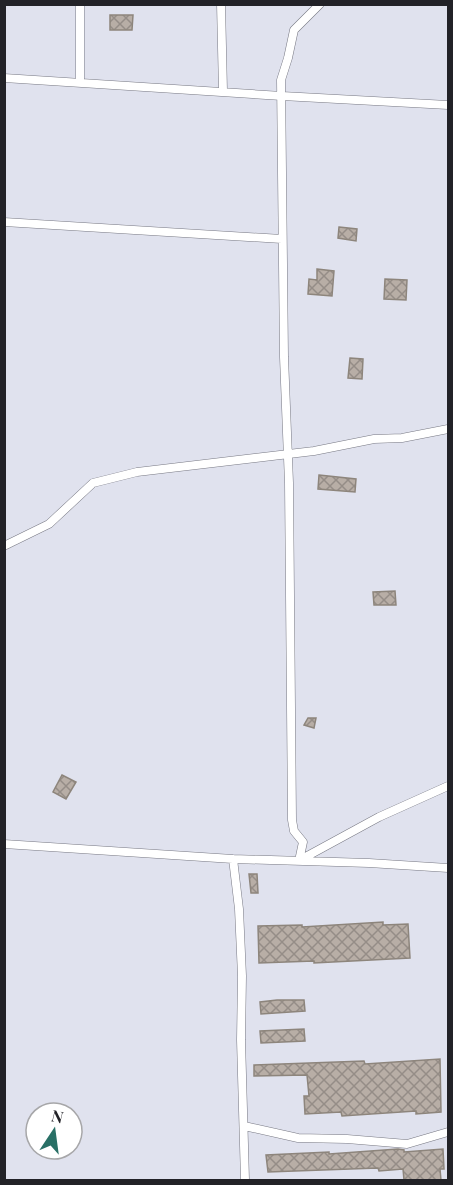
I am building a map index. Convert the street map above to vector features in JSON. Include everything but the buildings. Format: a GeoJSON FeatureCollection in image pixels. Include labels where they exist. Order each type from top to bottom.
{"type":"FeatureCollection","features":[{"type":"Feature","properties":{"kind":"street"},"geometry":{"type":"LineString","coordinates":[[80,4],[80,81]]}},
{"type":"Feature","properties":{"kind":"street"},"geometry":{"type":"LineString","coordinates":[[221,4],[223,91]]}},
{"type":"Feature","properties":{"kind":"street"},"geometry":{"type":"LineString","coordinates":[[299,861],[303,842],[294,831],[292,820],[281,80],[294,30],[320,4]]}},
{"type":"Feature","properties":{"kind":"street"},"geometry":{"type":"LineString","coordinates":[[4,78],[448,105]]}},
{"type":"Feature","properties":{"kind":"street"},"geometry":{"type":"LineString","coordinates":[[4,222],[282,239]]}},
{"type":"Feature","properties":{"kind":"street"},"geometry":{"type":"LineString","coordinates":[[4,546],[49,524],[93,483],[136,472],[314,451],[374,439],[402,438],[448,429]]}},
{"type":"Feature","properties":{"kind":"street"},"geometry":{"type":"LineString","coordinates":[[299,861],[379,817],[448,786]]}},
{"type":"Feature","properties":{"kind":"street"},"geometry":{"type":"LineString","coordinates":[[4,844],[233,859],[448,868]]}},
{"type":"Feature","properties":{"kind":"street"},"geometry":{"type":"LineString","coordinates":[[233,859],[241,954],[245,1180]]}},
{"type":"Feature","properties":{"kind":"street"},"geometry":{"type":"LineString","coordinates":[[244,1126],[298,1138],[407,1144],[448,1132]]}}]}
